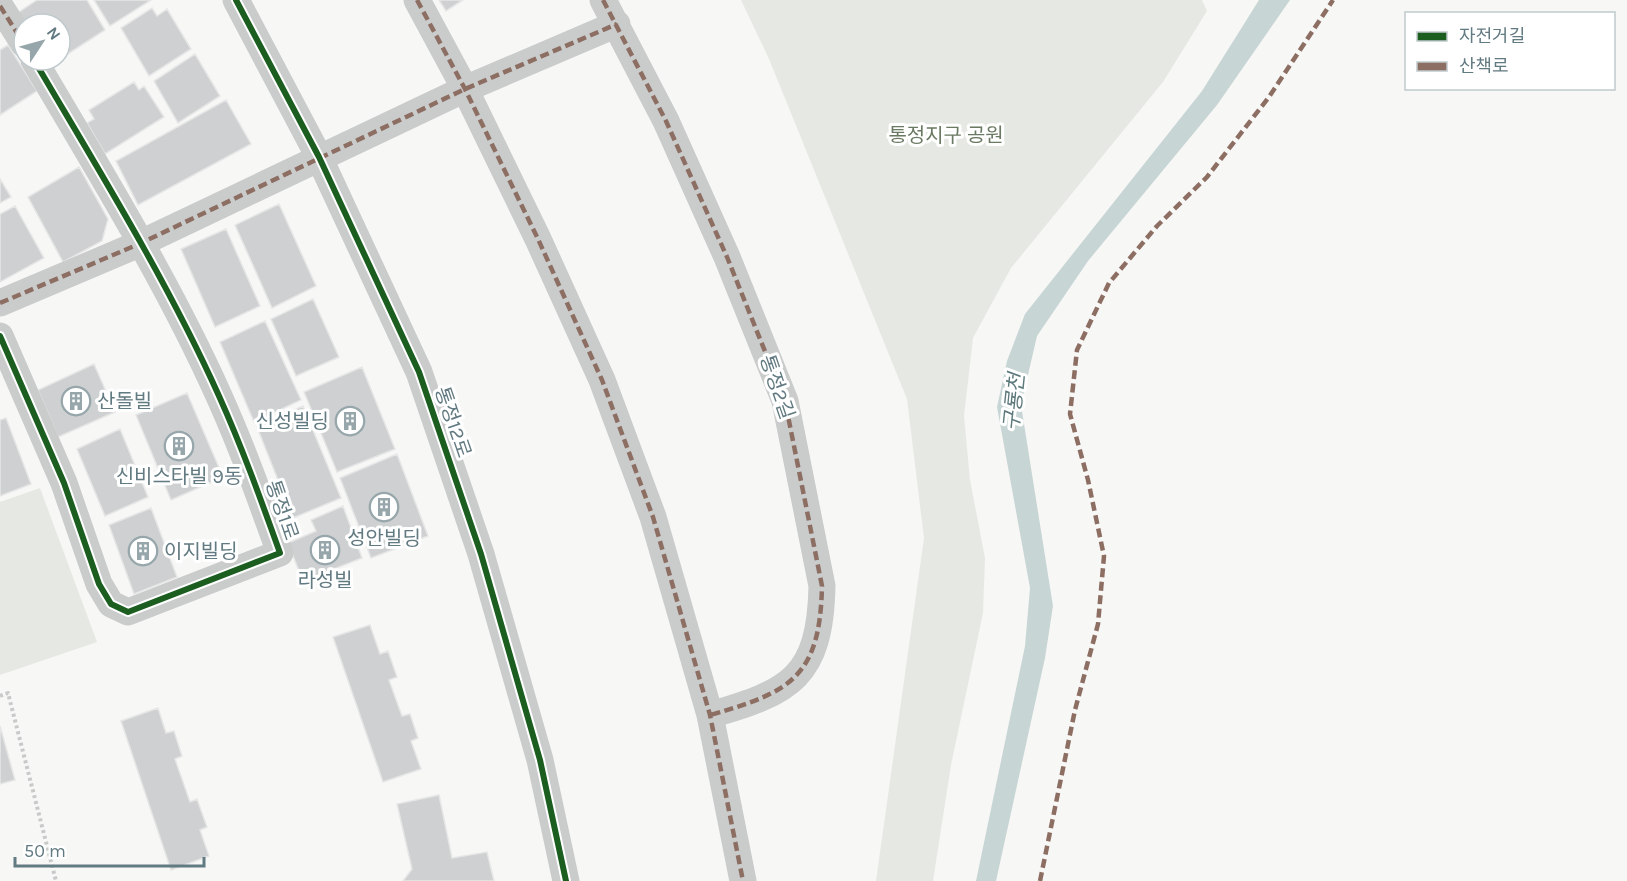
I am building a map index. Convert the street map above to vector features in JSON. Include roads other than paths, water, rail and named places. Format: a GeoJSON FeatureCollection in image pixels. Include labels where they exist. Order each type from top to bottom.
{"type":"FeatureCollection","features":[{"type":"Feature","properties":{"kind":"street","name":"통정12로"},"geometry":{"type":"LineString","coordinates":[[236,0],[319,157],[419,372],[497,612],[540,760],[566,881]]}},
{"type":"Feature","properties":{"kind":"street"},"geometry":{"type":"LineString","coordinates":[[417,0],[465,89],[538,239],[602,380],[653,517],[710,715],[743,881]]}},
{"type":"Feature","properties":{"kind":"street","name":"통정2길"},"geometry":{"type":"LineString","coordinates":[[603,0],[666,121],[723,247],[786,401],[822,586],[822,616],[813,651],[793,681],[761,701],[710,715]]}},
{"type":"Feature","properties":{"kind":"street"},"geometry":{"type":"LineString","coordinates":[[0,6],[12,25]]}},
{"type":"Feature","properties":{"kind":"street"},"geometry":{"type":"LineString","coordinates":[[0,303],[139,244],[465,89],[617,24]]}},
{"type":"Feature","properties":{"kind":"street","name":"통정1로"},"geometry":{"type":"LineString","coordinates":[[0,336],[64,483],[99,584],[111,604],[128,612],[280,553],[254,481],[219,396],[189,333],[41,72]]}},
{"type":"Feature","properties":{"kind":"water","name":"구룡천"},"geometry":{"type":"Polygon","coordinates":[[[1259,0],[1290,0],[1217,105],[1088,261],[1037,336],[1021,405],[1053,606],[1045,658],[996,881],[976,881],[1025,646],[1030,588],[997,407],[1007,361],[1025,314],[1202,91],[1259,0]]]}},
{"type":"Feature","properties":{"kind":"place","name":"산돌빌"},"geometry":{"type":"Point","coordinates":[76,401]}},
{"type":"Feature","properties":{"kind":"place","name":"신성빌딩"},"geometry":{"type":"Point","coordinates":[350,421]}},
{"type":"Feature","properties":{"kind":"place","name":"신비스타빌 9동"},"geometry":{"type":"Point","coordinates":[179,446]}},
{"type":"Feature","properties":{"kind":"place","name":"성안빌딩"},"geometry":{"type":"Point","coordinates":[384,507]}},
{"type":"Feature","properties":{"kind":"place","name":"라성빌"},"geometry":{"type":"Point","coordinates":[325,550]}},
{"type":"Feature","properties":{"kind":"place","name":"이지빌딩"},"geometry":{"type":"Point","coordinates":[143,551]}},
{"type":"Feature","properties":{"kind":"park label","name":"통정지구 공원"},"geometry":{"type":"Point","coordinates":[946,135]}}]}
